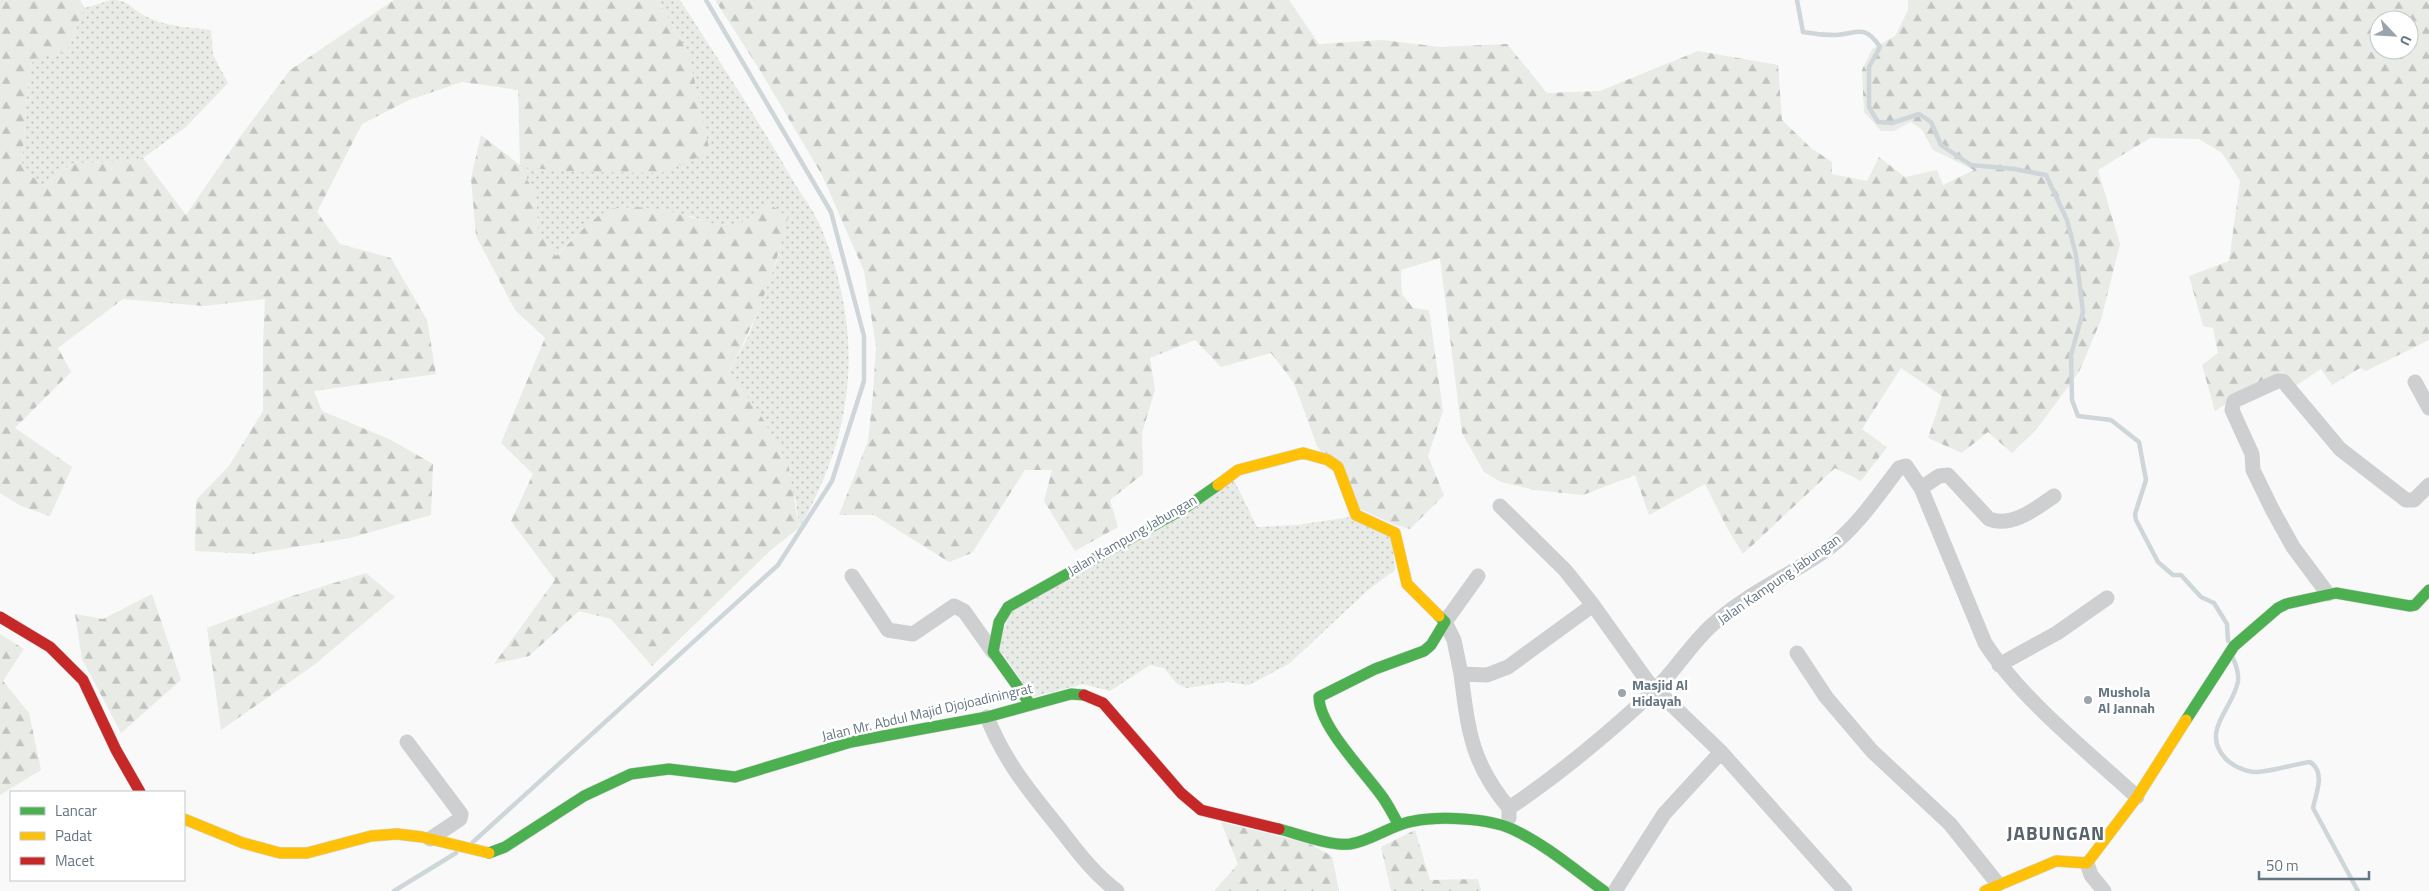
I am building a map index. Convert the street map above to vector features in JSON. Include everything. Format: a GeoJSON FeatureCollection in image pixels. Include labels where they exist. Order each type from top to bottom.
{"type":"FeatureCollection","features":[{"type":"Feature","properties":{"kind":"street"},"geometry":{"type":"LineString","coordinates":[[2328,594],[2293,547],[2253,470],[2251,451],[2232,410],[2234,401],[2278,381],[2283,381],[2340,449],[2406,500],[2414,500],[2429,485]]}},
{"type":"Feature","properties":{"kind":"street"},"geometry":{"type":"LineString","coordinates":[[2415,382],[2429,408]]}},
{"type":"Feature","properties":{"kind":"street","name":"Jalan Kampung Jabungan"},"geometry":{"type":"LineString","coordinates":[[993,652],[998,623],[1008,607],[1185,508],[1238,470],[1303,453],[1334,462],[1338,467],[1356,515],[1391,529],[1395,533],[1407,584],[1445,622],[1454,640],[1461,674],[1469,734],[1482,770],[1493,789],[1509,808],[1596,741],[1655,690],[1694,642],[1713,624],[1739,604],[1831,546],[1850,528],[1899,468],[1906,466],[1921,488],[1985,643],[1999,665],[2137,797]]}},
{"type":"Feature","properties":{"kind":"street"},"geometry":{"type":"LineString","coordinates":[[1921,488],[1939,476],[1948,475],[1989,519],[1996,522],[2004,522],[2035,510],[2054,496]]}},
{"type":"Feature","properties":{"kind":"street"},"geometry":{"type":"LineString","coordinates":[[1500,506],[1564,570],[1593,605],[1655,690],[1721,752],[1846,891]]}},
{"type":"Feature","properties":{"kind":"street"},"geometry":{"type":"LineString","coordinates":[[852,576],[888,630],[913,634],[954,606],[964,611],[1030,704]]}},
{"type":"Feature","properties":{"kind":"street"},"geometry":{"type":"LineString","coordinates":[[1399,825],[1382,796],[1344,749],[1319,706],[1319,698],[1375,669],[1424,651],[1431,645],[1478,576]]}},
{"type":"Feature","properties":{"kind":"street"},"geometry":{"type":"LineString","coordinates":[[1797,653],[1826,697],[1872,751],[1950,824],[1991,887],[2056,861],[2076,864],[2087,863],[2137,797],[2234,646],[2278,608],[2328,594],[2410,606],[2415,604],[2429,590]]}},
{"type":"Feature","properties":{"kind":"street"},"geometry":{"type":"LineString","coordinates":[[1999,665],[2057,633],[2106,598]]}},
{"type":"Feature","properties":{"kind":"street"},"geometry":{"type":"LineString","coordinates":[[1461,674],[1487,675],[1508,667],[1593,605]]}},
{"type":"Feature","properties":{"kind":"street"},"geometry":{"type":"LineString","coordinates":[[0,617],[50,647],[83,680],[116,750],[139,791]]}},
{"type":"Feature","properties":{"kind":"street","name":"Jalan Mr. Abdul Majid Djojoadiningrat"},"geometry":{"type":"LineString","coordinates":[[185,819],[245,843],[281,853],[304,854],[384,834],[412,835],[485,854],[502,848],[606,784],[629,774],[668,769],[686,770],[718,778],[735,778],[851,742],[987,717],[1030,704],[1076,694],[1093,697],[1102,703],[1181,793],[1193,805],[1210,813],[1338,844],[1351,844],[1399,825],[1438,818],[1483,822],[1511,828],[1537,843],[1604,891]]}},
{"type":"Feature","properties":{"kind":"street"},"geometry":{"type":"LineString","coordinates":[[987,717],[999,746],[1021,780],[1086,862],[1117,891]]}},
{"type":"Feature","properties":{"kind":"street"},"geometry":{"type":"LineString","coordinates":[[407,742],[461,814],[460,819],[436,840]]}},
{"type":"Feature","properties":{"kind":"street"},"geometry":{"type":"LineString","coordinates":[[1615,891],[1664,814],[1721,752]]}},
{"type":"Feature","properties":{"kind":"street"},"geometry":{"type":"LineString","coordinates":[[1509,808],[1511,828]]}},
{"type":"Feature","properties":{"kind":"street"},"geometry":{"type":"LineString","coordinates":[[2087,863],[2091,875],[2104,891]]}},
{"type":"Feature","properties":{"kind":"green space"},"geometry":{"type":"Polygon","coordinates":[[[0,0],[80,0],[85,8],[66,52],[33,59],[27,93],[22,167],[43,186],[73,163],[118,162],[143,158],[186,215],[237,141],[290,70],[394,0],[658,0],[689,55],[710,152],[661,173],[577,172],[520,167],[536,195],[538,228],[556,256],[594,220],[613,208],[653,208],[735,228],[768,203],[788,217],[777,258],[763,297],[728,373],[757,409],[788,463],[799,528],[771,550],[652,666],[611,619],[579,611],[529,656],[494,664],[555,580],[511,521],[533,474],[501,443],[545,338],[515,310],[476,236],[471,178],[481,135],[520,165],[518,90],[462,82],[409,100],[362,124],[317,212],[340,244],[391,258],[427,320],[436,374],[314,391],[322,411],[389,439],[433,464],[431,515],[350,538],[252,554],[195,551],[196,500],[229,466],[263,411],[265,299],[204,306],[123,299],[58,348],[71,372],[15,428],[72,467],[50,516],[21,506],[0,493],[0,0]]]}},
{"type":"Feature","properties":{"kind":"green space"},"geometry":{"type":"Polygon","coordinates":[[[111,0],[122,1],[153,20],[178,26],[211,30],[213,55],[228,83],[186,127],[143,158],[118,162],[73,163],[43,186],[22,167],[27,93],[33,58],[66,52],[85,8],[111,0]]]}},
{"type":"Feature","properties":{"kind":"green space"},"geometry":{"type":"Polygon","coordinates":[[[658,0],[680,0],[814,213],[837,273],[845,310],[848,384],[842,420],[832,456],[818,492],[799,528],[796,501],[757,409],[728,373],[748,337],[779,255],[768,204],[735,228],[713,225],[691,216],[575,236],[556,256],[538,228],[536,195],[520,166],[577,172],[689,55],[658,0]]]}},
{"type":"Feature","properties":{"kind":"green space"},"geometry":{"type":"Polygon","coordinates":[[[715,0],[1289,0],[1319,44],[1382,40],[1441,47],[1507,44],[1547,93],[1600,91],[1698,51],[1778,65],[1782,120],[1811,148],[1832,162],[1832,174],[1867,181],[1879,157],[1905,177],[1937,170],[1943,185],[1974,170],[1933,150],[1922,130],[1911,122],[1894,131],[1881,131],[1864,112],[1862,70],[1872,49],[1895,36],[1908,10],[1908,0],[2429,0],[2429,340],[2366,371],[2360,368],[2332,385],[2321,369],[2294,387],[2284,372],[2267,378],[2215,411],[2202,365],[2218,353],[2213,328],[2203,326],[2189,276],[2229,261],[2240,181],[2222,153],[2199,139],[2150,138],[2098,170],[2120,244],[2101,320],[2079,372],[2036,430],[2012,453],[1988,432],[1962,453],[1928,438],[1942,396],[1901,368],[1862,429],[1887,447],[1861,481],[1835,468],[1743,554],[1727,528],[1705,484],[1649,515],[1635,475],[1583,495],[1534,490],[1501,482],[1484,472],[1462,433],[1440,258],[1401,270],[1402,294],[1413,308],[1429,310],[1443,411],[1428,456],[1444,495],[1410,529],[1393,524],[1360,509],[1317,446],[1294,383],[1271,353],[1221,367],[1195,340],[1150,358],[1155,390],[1142,433],[1143,474],[1110,500],[1118,527],[1075,551],[1044,501],[1052,470],[1025,470],[972,553],[949,562],[874,515],[839,515],[868,441],[876,346],[864,271],[822,175],[761,72],[715,0]]]}},
{"type":"Feature","properties":{"kind":"green space"},"geometry":{"type":"Polygon","coordinates":[[[1233,478],[1257,527],[1297,525],[1350,517],[1392,536],[1395,570],[1368,590],[1290,663],[1249,685],[1227,682],[1186,688],[1177,684],[1164,668],[1150,665],[1110,691],[1083,684],[1033,697],[998,647],[1010,613],[1233,478]]]}},
{"type":"Feature","properties":{"kind":"green space"},"geometry":{"type":"Polygon","coordinates":[[[366,573],[395,597],[314,665],[221,730],[207,628],[289,597],[366,573]]]}},
{"type":"Feature","properties":{"kind":"green space"},"geometry":{"type":"Polygon","coordinates":[[[152,594],[181,680],[121,733],[82,659],[75,614],[103,619],[152,594]]]}},
{"type":"Feature","properties":{"kind":"green space"},"geometry":{"type":"Polygon","coordinates":[[[0,634],[24,649],[3,681],[29,713],[41,770],[0,795],[0,634]]]}},
{"type":"Feature","properties":{"kind":"green space"},"geometry":{"type":"Polygon","coordinates":[[[1221,822],[1310,844],[1332,856],[1339,891],[1214,891],[1238,864],[1221,822]]]}},
{"type":"Feature","properties":{"kind":"green space"},"geometry":{"type":"Polygon","coordinates":[[[1415,830],[1430,880],[1478,879],[1481,891],[1391,891],[1381,847],[1415,830]]]}},
{"type":"Feature","properties":{"kind":"waterway"},"geometry":{"type":"LineString","coordinates":[[473,842],[778,565],[832,481],[864,381],[864,336],[831,212],[706,0]]}},
{"type":"Feature","properties":{"kind":"waterway"},"geometry":{"type":"LineString","coordinates":[[1797,0],[1803,32],[1835,35],[1865,32],[1880,47],[1869,67],[1869,107],[1878,122],[1892,123],[1919,114],[1931,122],[1941,145],[1971,165],[2014,169],[2046,175],[2067,220],[2076,255],[2083,312],[2071,355],[2072,400],[2078,416],[2111,420],[2139,442],[2146,480],[2135,514],[2136,520],[2158,562],[2173,575],[2181,575],[2201,597],[2214,603],[2227,624],[2228,641]]}},
{"type":"Feature","properties":{"kind":"waterway"},"geometry":{"type":"LineString","coordinates":[[2233,658],[2238,672],[2238,681],[2217,728],[2218,748],[2231,763],[2253,772],[2310,762],[2315,766],[2318,771],[2319,783],[2313,808],[2358,891]]}},
{"type":"Feature","properties":{"kind":"waterway"},"geometry":{"type":"LineString","coordinates":[[394,891],[456,853]]}},
{"type":"Feature","properties":{"kind":"traffic: fast"},"geometry":{"type":"LineString","coordinates":[[1030,704],[993,652],[999,622],[1008,607],[1185,508],[1218,485]]}},
{"type":"Feature","properties":{"kind":"traffic: fast"},"geometry":{"type":"LineString","coordinates":[[2186,720],[2234,646],[2278,608],[2286,604],[2336,593],[2410,606],[2415,605],[2429,590]]}},
{"type":"Feature","properties":{"kind":"traffic: fast"},"geometry":{"type":"LineString","coordinates":[[1399,825],[1384,798],[1334,734],[1321,709],[1319,697],[1375,669],[1424,651],[1431,645],[1445,622],[1439,616]]}},
{"type":"Feature","properties":{"kind":"traffic: fast"},"geometry":{"type":"LineString","coordinates":[[489,853],[505,847],[584,796],[631,774],[669,769],[735,777],[851,742],[987,717],[1071,694],[1084,695]]}},
{"type":"Feature","properties":{"kind":"traffic: fast"},"geometry":{"type":"LineString","coordinates":[[1279,829],[1324,841],[1350,844],[1366,840],[1398,825],[1425,819],[1450,818],[1490,822],[1512,829],[1536,842],[1604,891]]}},
{"type":"Feature","properties":{"kind":"traffic: slow"},"geometry":{"type":"LineString","coordinates":[[1218,485],[1238,470],[1303,453],[1328,460],[1338,467],[1356,515],[1395,533],[1407,584],[1439,616]]}},
{"type":"Feature","properties":{"kind":"traffic: slow"},"geometry":{"type":"LineString","coordinates":[[1985,891],[2056,861],[2087,863],[2137,797],[2186,720]]}},
{"type":"Feature","properties":{"kind":"traffic: slow"},"geometry":{"type":"LineString","coordinates":[[185,819],[243,843],[280,853],[307,853],[371,836],[397,834],[422,837],[489,853]]}},
{"type":"Feature","properties":{"kind":"traffic: jam"},"geometry":{"type":"LineString","coordinates":[[0,617],[50,647],[83,680],[116,750],[139,791]]}},
{"type":"Feature","properties":{"kind":"traffic: jam"},"geometry":{"type":"LineString","coordinates":[[1084,695],[1103,703],[1181,793],[1201,810],[1279,829]]}},
{"type":"Feature","properties":{"kind":"place","name":"Masjid Al Hidayah"},"geometry":{"type":"Point","coordinates":[1622,693]}},
{"type":"Feature","properties":{"kind":"place","name":"Mushola Al Jannah"},"geometry":{"type":"Point","coordinates":[2088,700]}},
{"type":"Feature","properties":{"kind":"district","name":"JABUNGAN"},"geometry":{"type":"Point","coordinates":[2056,833]}}]}
